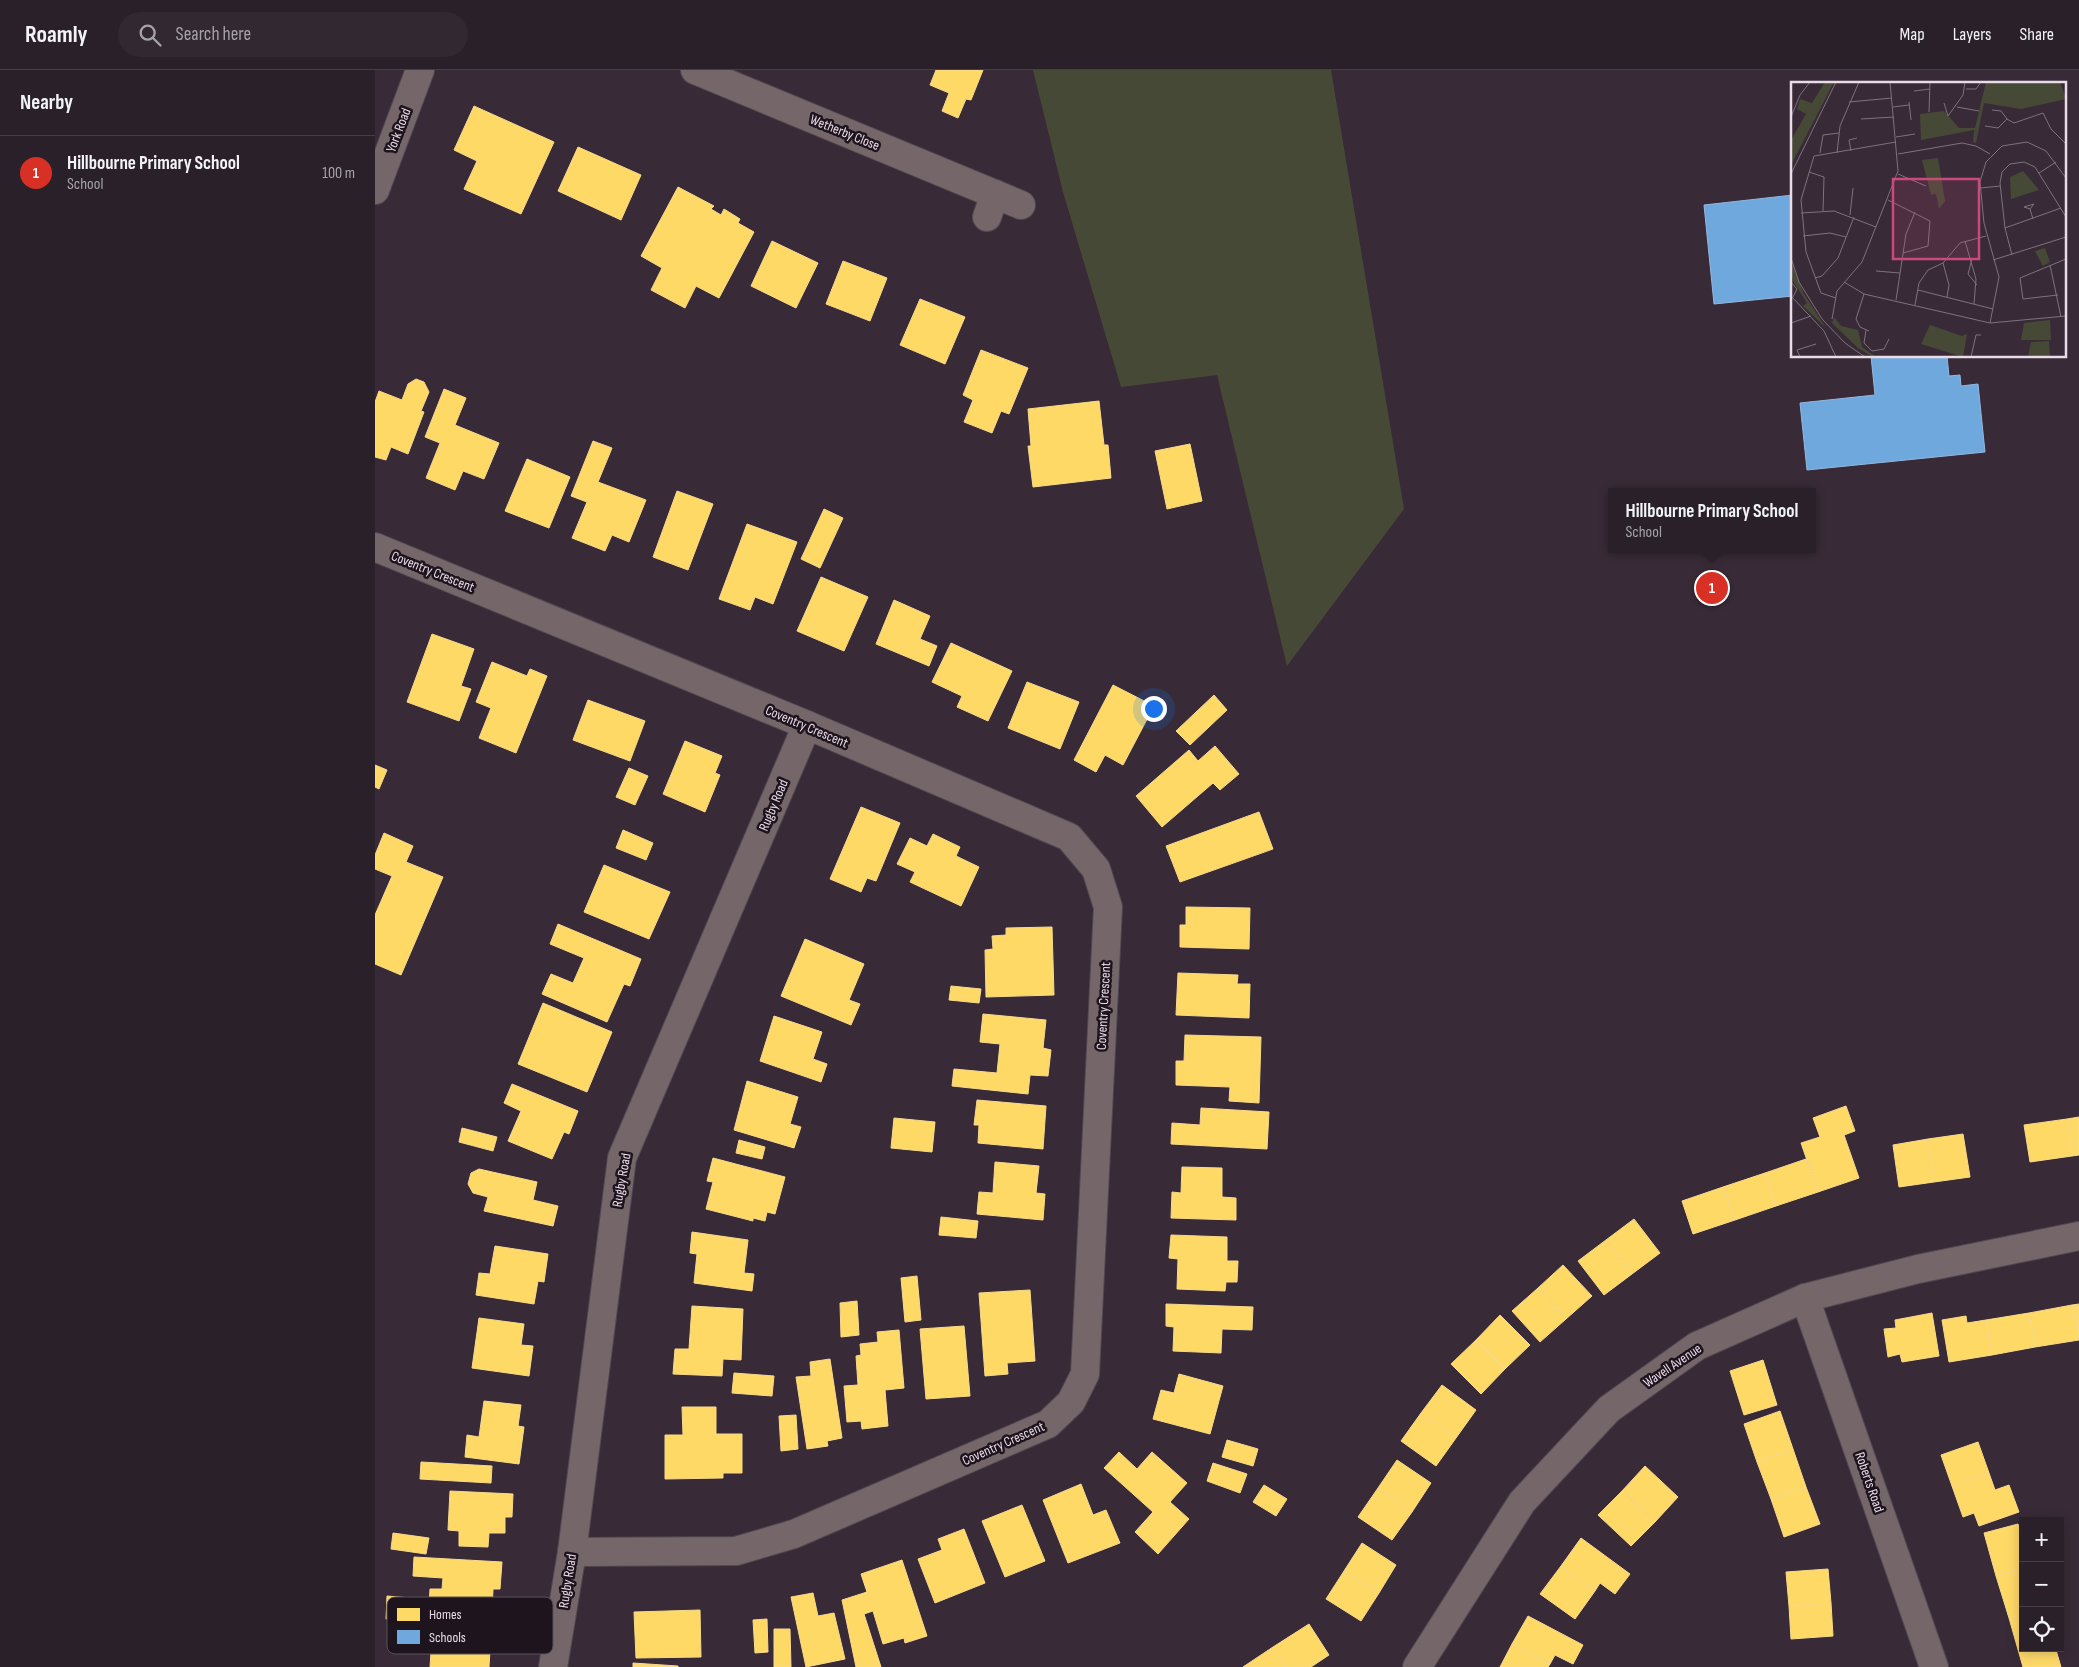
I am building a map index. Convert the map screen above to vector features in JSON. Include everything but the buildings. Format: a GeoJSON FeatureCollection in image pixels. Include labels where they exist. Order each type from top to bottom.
{"type":"FeatureCollection","features":[{"type":"Feature","properties":{"kind":"street","name":"York Road"},"geometry":{"type":"LineString","coordinates":[[375,190],[420,70]]}},
{"type":"Feature","properties":{"kind":"street","name":"Wetherby Close"},"geometry":{"type":"LineString","coordinates":[[695,70],[991,206],[1021,205]]}},
{"type":"Feature","properties":{"kind":"street","name":"Coventry Crescent"},"geometry":{"type":"LineString","coordinates":[[375,547],[807,725],[1069,837],[1096,869],[1108,907],[1085,1374],[1071,1402],[1048,1424],[795,1534],[737,1551],[572,1552]]}},
{"type":"Feature","properties":{"kind":"street","name":"Rugby Road"},"geometry":{"type":"LineString","coordinates":[[553,1667],[572,1552],[623,1158],[807,725]]}},
{"type":"Feature","properties":{"kind":"street","name":"Wavell Avenue"},"geometry":{"type":"LineString","coordinates":[[1417,1667],[1522,1502],[1609,1408],[1697,1346],[1805,1298],[1918,1269],[2079,1236]]}},
{"type":"Feature","properties":{"kind":"street","name":"Roberts Road"},"geometry":{"type":"LineString","coordinates":[[1805,1298],[1934,1667]]}},
{"type":"Feature","properties":{"kind":"green space"},"geometry":{"type":"Polygon","coordinates":[[[1033,70],[1331,70],[1404,509],[1287,666],[1217,375],[1121,387],[1063,192],[1033,70]]]}},
{"type":"Feature","properties":{"kind":"place","name":"Hillbourne Primary School"},"geometry":{"type":"Point","coordinates":[1712,588]}}]}
